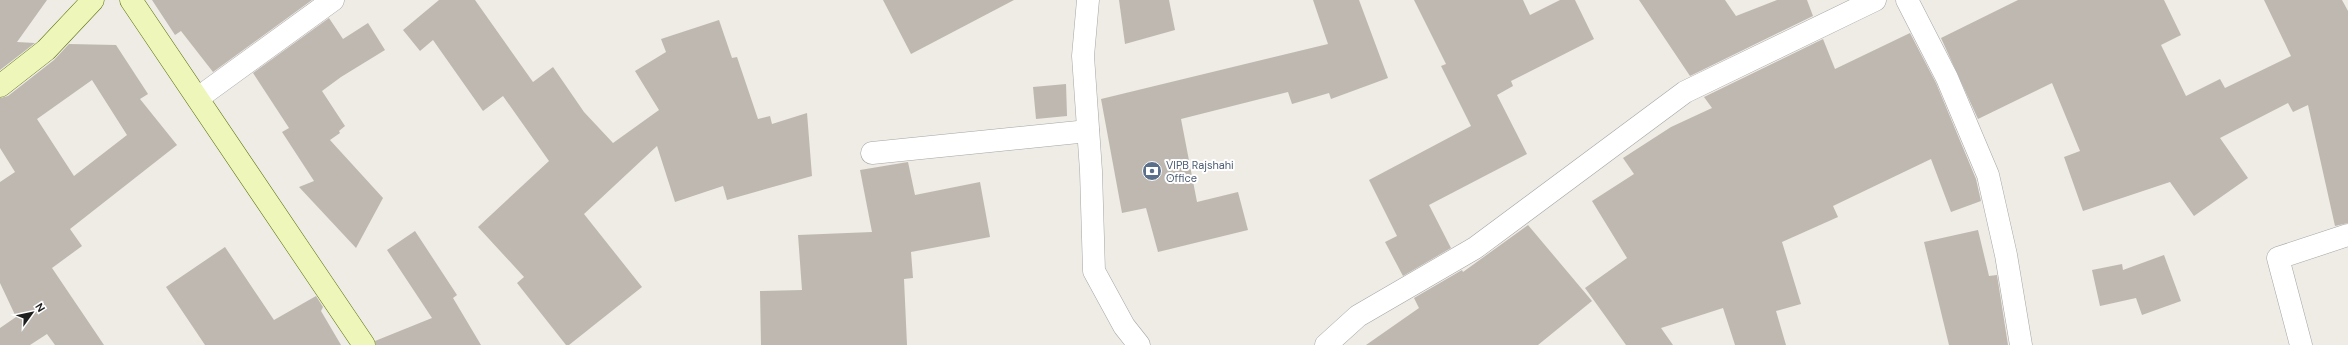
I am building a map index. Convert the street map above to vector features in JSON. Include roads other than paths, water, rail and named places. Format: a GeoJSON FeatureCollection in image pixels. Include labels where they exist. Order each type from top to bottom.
{"type":"FeatureCollection","features":[{"type":"Feature","properties":{"kind":"main road"},"geometry":{"type":"LineString","coordinates":[[0,86],[46,50],[93,0]]}},
{"type":"Feature","properties":{"kind":"main road"},"geometry":{"type":"LineString","coordinates":[[131,0],[364,345]]}},
{"type":"Feature","properties":{"kind":"street"},"geometry":{"type":"LineString","coordinates":[[198,98],[333,0]]}},
{"type":"Feature","properties":{"kind":"street"},"geometry":{"type":"LineString","coordinates":[[1088,0],[1083,56],[1094,271],[1124,326],[1139,345]]}},
{"type":"Feature","properties":{"kind":"street"},"geometry":{"type":"LineString","coordinates":[[1326,345],[1358,316],[1475,248],[1685,92],[1875,0]]}},
{"type":"Feature","properties":{"kind":"street"},"geometry":{"type":"LineString","coordinates":[[1907,0],[1947,78],[1988,175],[2006,255],[2021,345]]}},
{"type":"Feature","properties":{"kind":"street"},"geometry":{"type":"LineString","coordinates":[[872,154],[1088,131]]}},
{"type":"Feature","properties":{"kind":"street"},"geometry":{"type":"LineString","coordinates":[[2301,345],[2278,258],[2348,235]]}},
{"type":"Feature","properties":{"kind":"place","name":"VIPB Rajshahi Office"},"geometry":{"type":"Point","coordinates":[1152,171]}}]}
